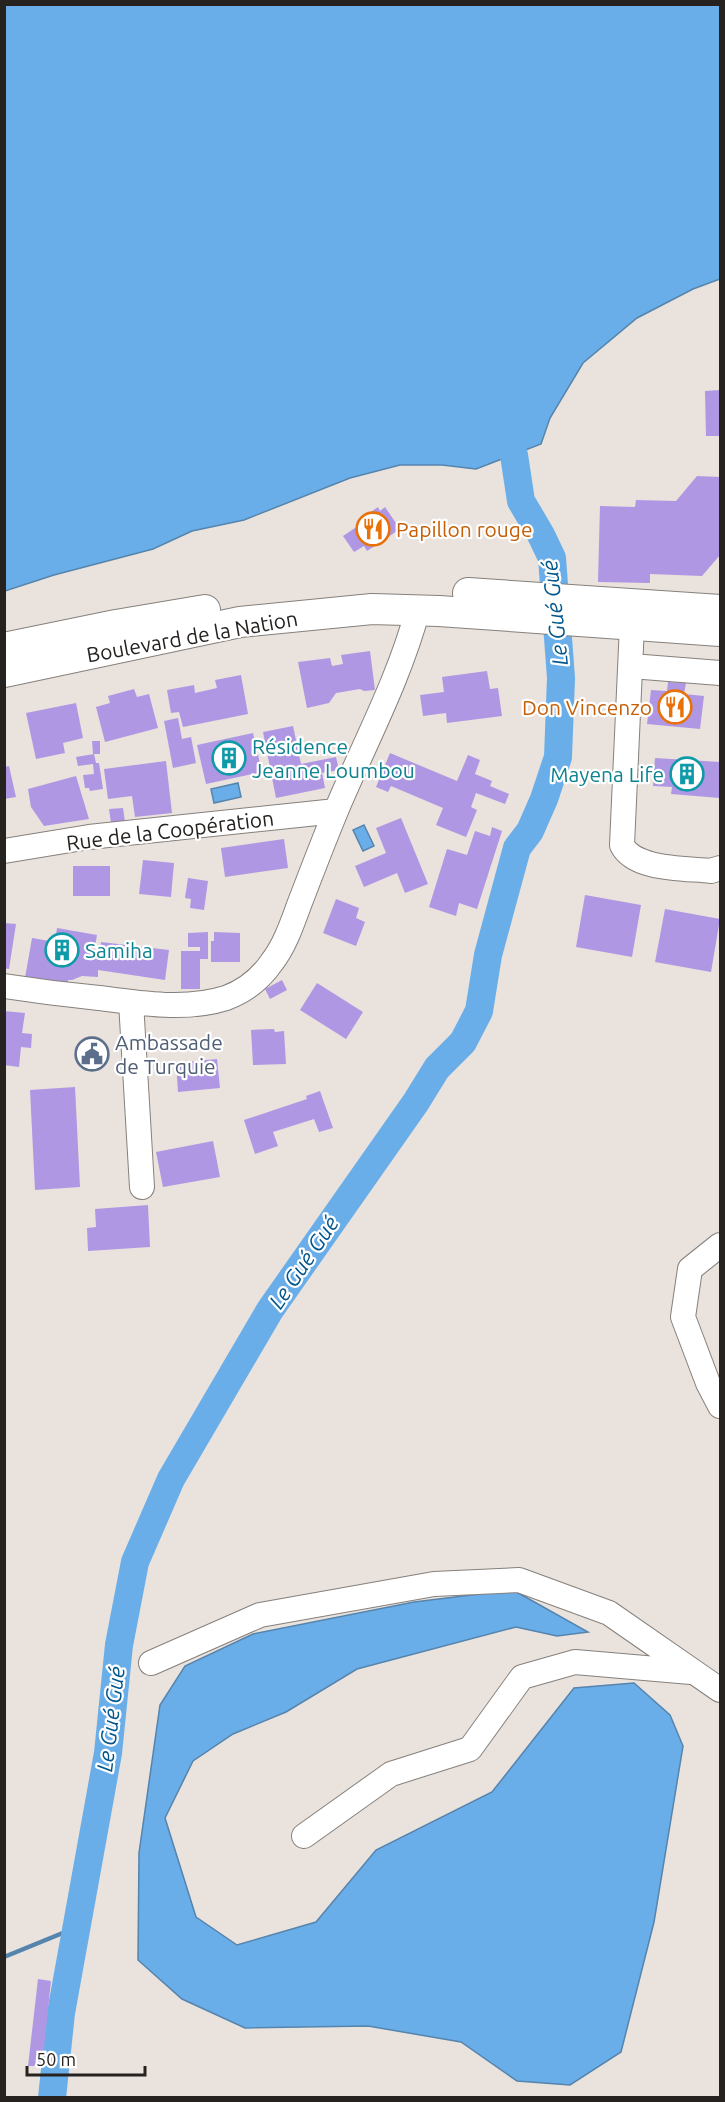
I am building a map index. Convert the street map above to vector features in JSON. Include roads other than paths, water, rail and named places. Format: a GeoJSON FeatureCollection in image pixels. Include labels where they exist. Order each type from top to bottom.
{"type":"FeatureCollection","features":[{"type":"Feature","properties":{"kind":"main road","name":"Boulevard de la Nation"},"geometry":{"type":"LineString","coordinates":[[4,648],[116,625],[316,595],[384,591],[519,606]]}},
{"type":"Feature","properties":{"kind":"main road","name":"Boulevard de la Nation"},"geometry":{"type":"LineString","coordinates":[[4,672],[240,622],[352,610],[519,606]]}},
{"type":"Feature","properties":{"kind":"main road"},"geometry":{"type":"LineString","coordinates":[[519,606],[594,611],[720,610]]}},
{"type":"Feature","properties":{"kind":"main road"},"geometry":{"type":"LineString","coordinates":[[594,611],[633,625],[720,631]]}},
{"type":"Feature","properties":{"kind":"street"},"geometry":{"type":"LineString","coordinates":[[4,986],[131,1002],[175,1005],[209,1002],[237,993],[261,976],[274,960],[288,934],[336,811],[389,695],[407,648],[418,609]]}},
{"type":"Feature","properties":{"kind":"street"},"geometry":{"type":"LineString","coordinates":[[633,625],[622,845],[626,853],[645,863],[711,871],[720,868]]}},
{"type":"Feature","properties":{"kind":"street"},"geometry":{"type":"LineString","coordinates":[[631,666],[720,673]]}},
{"type":"Feature","properties":{"kind":"street","name":"Rue de la Coopération"},"geometry":{"type":"LineString","coordinates":[[4,851],[89,837],[336,811]]}},
{"type":"Feature","properties":{"kind":"street"},"geometry":{"type":"LineString","coordinates":[[131,1002],[142,1187]]}},
{"type":"Feature","properties":{"kind":"street"},"geometry":{"type":"LineString","coordinates":[[720,1245],[690,1269],[683,1317],[708,1383],[720,1406]]}},
{"type":"Feature","properties":{"kind":"street"},"geometry":{"type":"LineString","coordinates":[[152,1662],[260,1615],[434,1584],[519,1580],[609,1613],[720,1690]]}},
{"type":"Feature","properties":{"kind":"street"},"geometry":{"type":"LineString","coordinates":[[304,1836],[390,1774],[470,1749],[522,1677],[575,1662],[693,1672]]}},
{"type":"Feature","properties":{"kind":"water"},"geometry":{"type":"Polygon","coordinates":[[[4,5],[720,5],[720,279],[693,289],[637,318],[583,363],[550,418],[541,444],[476,469],[442,465],[400,465],[350,478],[244,520],[192,531],[153,549],[54,575],[5,591],[4,5]]]}},
{"type":"Feature","properties":{"kind":"water"},"geometry":{"type":"Polygon","coordinates":[[[238,783],[241,797],[214,803],[211,789],[238,783]]]}},
{"type":"Feature","properties":{"kind":"water"},"geometry":{"type":"Polygon","coordinates":[[[364,825],[374,846],[363,851],[353,830],[364,825]]]}},
{"type":"Feature","properties":{"kind":"water"},"geometry":{"type":"Polygon","coordinates":[[[513,1590],[588,1632],[557,1636],[516,1627],[357,1669],[286,1712],[233,1734],[193,1761],[165,1818],[196,1917],[237,1945],[316,1922],[376,1850],[492,1792],[574,1688],[634,1683],[670,1715],[683,1746],[654,1922],[621,2052],[570,2085],[517,2081],[461,2042],[368,2026],[245,2028],[182,1999],[138,1960],[139,1853],[160,1705],[185,1666],[253,1634],[414,1602],[513,1590]]]}},
{"type":"Feature","properties":{"kind":"waterway","name":"Le Gué Gué"},"geometry":{"type":"LineString","coordinates":[[52,2098],[61,2013],[108,1753],[119,1645],[135,1562],[171,1479],[270,1310],[416,1102],[437,1068],[463,1042],[479,1011],[488,955],[517,848],[530,831],[558,757],[561,678],[552,558],[521,501],[514,455]]}},
{"type":"Feature","properties":{"kind":"waterway"},"geometry":{"type":"LineString","coordinates":[[4,1957],[75,1928]]}},
{"type":"Feature","properties":{"kind":"place","name":"Papillon rouge"},"geometry":{"type":"Point","coordinates":[373,529]}},
{"type":"Feature","properties":{"kind":"place","name":"Don Vincenzo"},"geometry":{"type":"Point","coordinates":[675,707]}},
{"type":"Feature","properties":{"kind":"place","name":"Résidence Jeanne Loumbou"},"geometry":{"type":"Point","coordinates":[229,758]}},
{"type":"Feature","properties":{"kind":"place","name":"Mayena Life"},"geometry":{"type":"Point","coordinates":[687,774]}},
{"type":"Feature","properties":{"kind":"place","name":"Samiha"},"geometry":{"type":"Point","coordinates":[62,950]}},
{"type":"Feature","properties":{"kind":"place","name":"Ambassade de Turquie"},"geometry":{"type":"Point","coordinates":[92,1054]}}]}
